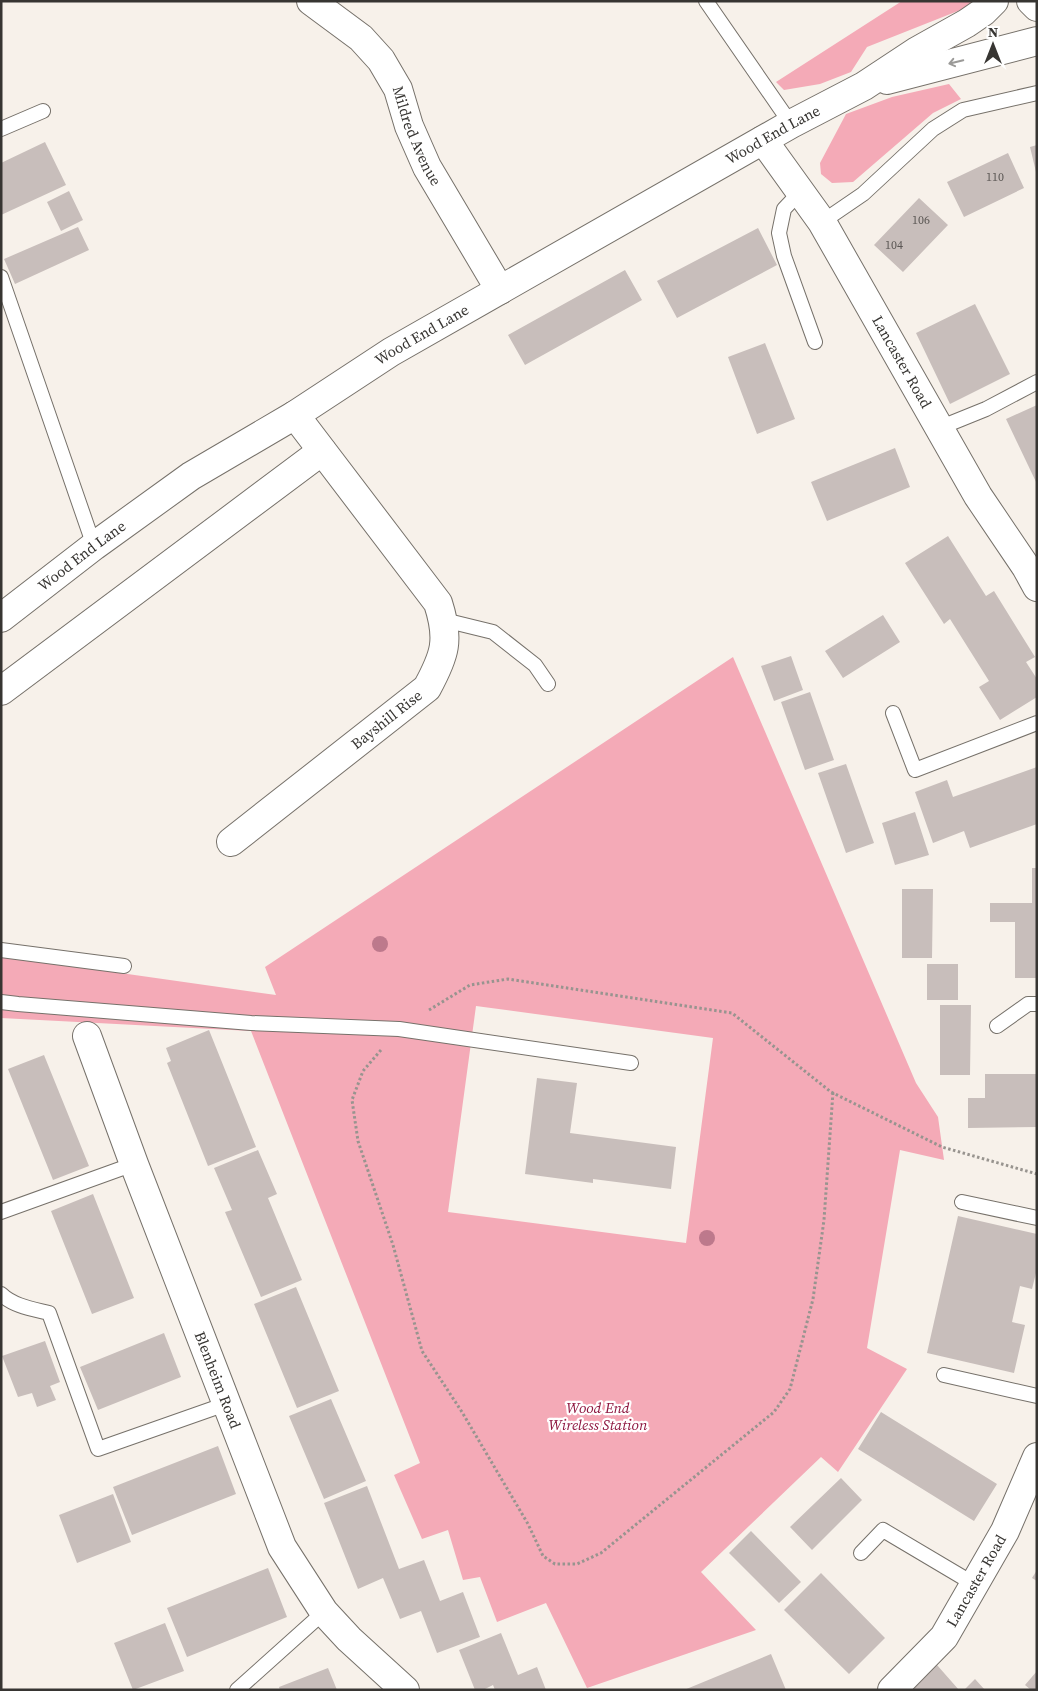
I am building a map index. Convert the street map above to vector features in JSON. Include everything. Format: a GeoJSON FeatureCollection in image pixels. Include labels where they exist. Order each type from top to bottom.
{"type":"FeatureCollection","features":[{"type":"Feature","properties":{"kind":"street","name":"Mildred Avenue"},"geometry":{"type":"LineString","coordinates":[[310,1],[361,38],[381,60],[398,90],[409,126],[427,166],[500,290]]}},
{"type":"Feature","properties":{"kind":"street","name":"Wood End Lane"},"geometry":{"type":"LineString","coordinates":[[1,618],[94,546],[191,476],[295,415],[391,352],[791,124],[864,86],[917,51],[967,23],[983,12],[994,1]]}},
{"type":"Feature","properties":{"kind":"street"},"geometry":{"type":"LineString","coordinates":[[1031,1],[1037,7]]}},
{"type":"Feature","properties":{"kind":"street","name":"Wood End Lane"},"geometry":{"type":"LineString","coordinates":[[864,86],[1037,41]]}},
{"type":"Feature","properties":{"kind":"street","name":"Lancaster Road"},"geometry":{"type":"LineString","coordinates":[[763,140],[822,222],[978,496],[1026,567],[1037,587]]}},
{"type":"Feature","properties":{"kind":"street","name":"Bayshill Rise"},"geometry":{"type":"LineString","coordinates":[[231,842],[427,688],[439,666],[446,643],[444,620],[438,603],[295,415]]}},
{"type":"Feature","properties":{"kind":"street"},"geometry":{"type":"LineString","coordinates":[[1,691],[322,450]]}},
{"type":"Feature","properties":{"kind":"street","name":"Blenheim Road"},"geometry":{"type":"LineString","coordinates":[[87,1036],[134,1164],[282,1547],[324,1612],[404,1690]]}},
{"type":"Feature","properties":{"kind":"street","name":"Lancaster Road"},"geometry":{"type":"LineString","coordinates":[[892,1690],[944,1637],[1005,1531],[1037,1457]]}},
{"type":"Feature","properties":{"kind":"lane"},"geometry":{"type":"LineString","coordinates":[[706,1],[791,124]]}},
{"type":"Feature","properties":{"kind":"lane"},"geometry":{"type":"LineString","coordinates":[[822,222],[863,194],[933,129],[963,110],[1037,92]]}},
{"type":"Feature","properties":{"kind":"lane"},"geometry":{"type":"LineString","coordinates":[[1,129],[43,111]]}},
{"type":"Feature","properties":{"kind":"lane"},"geometry":{"type":"LineString","coordinates":[[801,191],[784,209],[779,233],[784,256],[815,342]]}},
{"type":"Feature","properties":{"kind":"lane"},"geometry":{"type":"LineString","coordinates":[[1,277],[94,546]]}},
{"type":"Feature","properties":{"kind":"lane"},"geometry":{"type":"LineString","coordinates":[[939,428],[986,408],[1037,382]]}},
{"type":"Feature","properties":{"kind":"lane"},"geometry":{"type":"LineString","coordinates":[[444,620],[493,632],[535,665],[548,684]]}},
{"type":"Feature","properties":{"kind":"lane"},"geometry":{"type":"LineString","coordinates":[[894,713],[915,770],[1037,723]]}},
{"type":"Feature","properties":{"kind":"lane"},"geometry":{"type":"LineString","coordinates":[[1,950],[124,966]]}},
{"type":"Feature","properties":{"kind":"lane"},"geometry":{"type":"LineString","coordinates":[[1,1002],[251,1023],[399,1030],[631,1063]]}},
{"type":"Feature","properties":{"kind":"lane"},"geometry":{"type":"LineString","coordinates":[[997,1026],[1028,1004],[1037,1004]]}},
{"type":"Feature","properties":{"kind":"lane"},"geometry":{"type":"LineString","coordinates":[[1,1212],[134,1164]]}},
{"type":"Feature","properties":{"kind":"lane"},"geometry":{"type":"LineString","coordinates":[[962,1202],[1037,1218]]}},
{"type":"Feature","properties":{"kind":"lane"},"geometry":{"type":"LineString","coordinates":[[1,1294],[6,1299],[49,1314],[98,1449],[226,1404]]}},
{"type":"Feature","properties":{"kind":"lane"},"geometry":{"type":"LineString","coordinates":[[944,1375],[1037,1396]]}},
{"type":"Feature","properties":{"kind":"lane"},"geometry":{"type":"LineString","coordinates":[[861,1553],[883,1530],[974,1584]]}},
{"type":"Feature","properties":{"kind":"lane"},"geometry":{"type":"LineString","coordinates":[[237,1690],[324,1612]]}},
{"type":"Feature","properties":{"kind":"path"},"geometry":{"type":"LineString","coordinates":[[833,1092],[824,1220],[813,1299],[790,1389],[774,1412],[601,1552],[578,1564],[555,1564],[543,1556],[528,1524],[462,1412],[422,1351],[393,1245],[358,1141],[352,1100],[363,1071],[399,1030],[470,984],[508,979],[732,1013],[833,1092],[942,1147],[1037,1174]]}},
{"type":"Feature","properties":{"kind":"green space"},"geometry":{"type":"Polygon","coordinates":[[[902,1],[974,1],[968,7],[867,47],[851,72],[820,84],[784,90],[776,82],[902,1]]]}},
{"type":"Feature","properties":{"kind":"green space"},"geometry":{"type":"Polygon","coordinates":[[[949,84],[961,99],[933,113],[853,182],[832,183],[821,174],[820,163],[846,114],[892,97],[949,84]]]}},
{"type":"Feature","properties":{"kind":"green space","name":"Wood End Wireless Station"},"geometry":{"type":"Polygon","coordinates":[[[733,657],[916,1083],[938,1117],[944,1160],[900,1150],[867,1348],[907,1369],[838,1472],[821,1457],[701,1572],[756,1630],[587,1688],[546,1603],[497,1622],[480,1577],[463,1580],[448,1530],[422,1539],[394,1475],[420,1463],[251,1031],[1,1018],[1,956],[276,995],[265,967],[733,657]],[[476,1006],[448,1212],[686,1243],[713,1038],[476,1006]]]}},
{"type":"Feature","properties":{"kind":"building"},"geometry":{"type":"Polygon","coordinates":[[[45,142],[66,185],[1,215],[1,163],[45,142]]]}},
{"type":"Feature","properties":{"kind":"building"},"geometry":{"type":"Polygon","coordinates":[[[1037,145],[1037,172],[1036,172],[1030,147],[1037,145]]]}},
{"type":"Feature","properties":{"kind":"building"},"geometry":{"type":"Polygon","coordinates":[[[1008,153],[1024,188],[964,217],[947,182],[1008,153]]]}},
{"type":"Feature","properties":{"kind":"building"},"geometry":{"type":"Polygon","coordinates":[[[69,191],[83,220],[61,231],[47,202],[69,191]]]}},
{"type":"Feature","properties":{"kind":"building"},"geometry":{"type":"Polygon","coordinates":[[[919,198],[948,225],[903,272],[874,245],[919,198]]]}},
{"type":"Feature","properties":{"kind":"building"},"geometry":{"type":"Polygon","coordinates":[[[78,227],[89,250],[15,284],[4,259],[78,227]]]}},
{"type":"Feature","properties":{"kind":"building"},"geometry":{"type":"Polygon","coordinates":[[[758,228],[777,265],[677,318],[657,281],[758,228]]]}},
{"type":"Feature","properties":{"kind":"building"},"geometry":{"type":"Polygon","coordinates":[[[625,270],[642,300],[525,365],[508,335],[625,270]]]}},
{"type":"Feature","properties":{"kind":"building"},"geometry":{"type":"Polygon","coordinates":[[[975,304],[1010,374],[950,404],[916,333],[975,304]]]}},
{"type":"Feature","properties":{"kind":"building"},"geometry":{"type":"Polygon","coordinates":[[[765,343],[795,419],[757,434],[728,357],[765,343]]]}},
{"type":"Feature","properties":{"kind":"building"},"geometry":{"type":"Polygon","coordinates":[[[1037,405],[1037,484],[1006,419],[1037,405]]]}},
{"type":"Feature","properties":{"kind":"building"},"geometry":{"type":"Polygon","coordinates":[[[895,448],[910,487],[827,521],[811,482],[895,448]]]}},
{"type":"Feature","properties":{"kind":"building"},"geometry":{"type":"Polygon","coordinates":[[[948,536],[986,596],[994,591],[1035,657],[1026,662],[1037,679],[1037,697],[1000,720],[979,687],[989,681],[950,619],[944,624],[905,563],[948,536]]]}},
{"type":"Feature","properties":{"kind":"building"},"geometry":{"type":"Polygon","coordinates":[[[883,615],[900,642],[843,678],[825,651],[883,615]]]}},
{"type":"Feature","properties":{"kind":"building"},"geometry":{"type":"Polygon","coordinates":[[[791,656],[803,690],[774,701],[761,666],[791,656]]]}},
{"type":"Feature","properties":{"kind":"building"},"geometry":{"type":"Polygon","coordinates":[[[810,692],[834,760],[805,770],[781,702],[810,692]]]}},
{"type":"Feature","properties":{"kind":"building"},"geometry":{"type":"Polygon","coordinates":[[[846,764],[874,843],[846,853],[818,773],[846,764]]]}},
{"type":"Feature","properties":{"kind":"building"},"geometry":{"type":"Polygon","coordinates":[[[1037,767],[1037,824],[970,848],[964,831],[933,843],[915,792],[947,780],[953,797],[1037,767]]]}},
{"type":"Feature","properties":{"kind":"building"},"geometry":{"type":"Polygon","coordinates":[[[915,812],[929,855],[895,865],[882,823],[915,812]]]}},
{"type":"Feature","properties":{"kind":"building"},"geometry":{"type":"Polygon","coordinates":[[[1032,868],[1037,868],[1037,978],[1015,978],[1015,922],[990,922],[990,903],[1032,903],[1032,868]]]}},
{"type":"Feature","properties":{"kind":"building"},"geometry":{"type":"Polygon","coordinates":[[[902,889],[933,889],[932,958],[902,958],[902,889]]]}},
{"type":"Feature","properties":{"kind":"building"},"geometry":{"type":"Polygon","coordinates":[[[927,964],[958,964],[958,1000],[927,1000],[927,964]]]}},
{"type":"Feature","properties":{"kind":"building"},"geometry":{"type":"Polygon","coordinates":[[[940,1005],[971,1005],[970,1075],[940,1075],[940,1005]]]}},
{"type":"Feature","properties":{"kind":"building"},"geometry":{"type":"Polygon","coordinates":[[[209,1030],[256,1147],[208,1166],[167,1063],[171,1061],[166,1048],[209,1030]]]}},
{"type":"Feature","properties":{"kind":"building"},"geometry":{"type":"Polygon","coordinates":[[[44,1055],[89,1166],[53,1180],[8,1069],[44,1055]]]}},
{"type":"Feature","properties":{"kind":"building"},"geometry":{"type":"Polygon","coordinates":[[[985,1074],[1037,1074],[1037,1127],[968,1128],[968,1098],[985,1098],[985,1074]]]}},
{"type":"Feature","properties":{"kind":"building"},"geometry":{"type":"Polygon","coordinates":[[[537,1078],[577,1083],[570,1133],[676,1147],[671,1189],[593,1179],[593,1183],[525,1174],[537,1078]]]}},
{"type":"Feature","properties":{"kind":"building"},"geometry":{"type":"Polygon","coordinates":[[[258,1150],[277,1194],[268,1198],[302,1280],[261,1297],[225,1212],[232,1210],[214,1168],[258,1150]]]}},
{"type":"Feature","properties":{"kind":"building"},"geometry":{"type":"Polygon","coordinates":[[[93,1194],[134,1298],[92,1314],[51,1211],[93,1194]]]}},
{"type":"Feature","properties":{"kind":"building"},"geometry":{"type":"Polygon","coordinates":[[[958,1216],[1037,1234],[1037,1269],[1032,1289],[1020,1286],[1012,1322],[1025,1325],[1014,1373],[927,1353],[958,1216]]]}},
{"type":"Feature","properties":{"kind":"building"},"geometry":{"type":"Polygon","coordinates":[[[296,1287],[339,1391],[297,1408],[254,1304],[296,1287]]]}},
{"type":"Feature","properties":{"kind":"building"},"geometry":{"type":"Polygon","coordinates":[[[164,1333],[181,1377],[98,1410],[80,1367],[164,1333]]]}},
{"type":"Feature","properties":{"kind":"building"},"geometry":{"type":"Polygon","coordinates":[[[45,1341],[60,1382],[50,1386],[56,1400],[37,1407],[32,1393],[18,1397],[2,1356],[45,1341]]]}},
{"type":"Feature","properties":{"kind":"building"},"geometry":{"type":"Polygon","coordinates":[[[331,1399],[366,1481],[324,1499],[289,1416],[331,1399]]]}},
{"type":"Feature","properties":{"kind":"building"},"geometry":{"type":"Polygon","coordinates":[[[881,1412],[997,1484],[974,1521],[858,1449],[881,1412]]]}},
{"type":"Feature","properties":{"kind":"building"},"geometry":{"type":"Polygon","coordinates":[[[218,1446],[236,1494],[132,1535],[113,1487],[218,1446]]]}},
{"type":"Feature","properties":{"kind":"building"},"geometry":{"type":"Polygon","coordinates":[[[841,1478],[862,1500],[812,1550],[790,1527],[841,1478]]]}},
{"type":"Feature","properties":{"kind":"building"},"geometry":{"type":"Polygon","coordinates":[[[367,1486],[399,1569],[424,1560],[440,1601],[463,1592],[480,1637],[437,1653],[421,1611],[400,1619],[383,1578],[358,1589],[324,1503],[367,1486]]]}},
{"type":"Feature","properties":{"kind":"building"},"geometry":{"type":"Polygon","coordinates":[[[113,1494],[131,1542],[77,1563],[59,1515],[113,1494]]]}},
{"type":"Feature","properties":{"kind":"building"},"geometry":{"type":"Polygon","coordinates":[[[751,1531],[801,1582],[779,1603],[729,1553],[751,1531]]]}},
{"type":"Feature","properties":{"kind":"building"},"geometry":{"type":"Polygon","coordinates":[[[268,1568],[287,1617],[187,1657],[167,1608],[268,1568]]]}},
{"type":"Feature","properties":{"kind":"building"},"geometry":{"type":"Polygon","coordinates":[[[1037,1570],[1037,1581],[1032,1578],[1037,1570]]]}},
{"type":"Feature","properties":{"kind":"building"},"geometry":{"type":"Polygon","coordinates":[[[821,1573],[885,1638],[849,1674],[784,1610],[821,1573]]]}},
{"type":"Feature","properties":{"kind":"building"},"geometry":{"type":"Polygon","coordinates":[[[165,1623],[184,1671],[133,1690],[114,1643],[165,1623]]]}},
{"type":"Feature","properties":{"kind":"building"},"geometry":{"type":"Polygon","coordinates":[[[501,1633],[518,1675],[537,1667],[546,1690],[495,1690],[493,1685],[483,1690],[475,1690],[459,1650],[501,1633]]]}},
{"type":"Feature","properties":{"kind":"building"},"geometry":{"type":"Polygon","coordinates":[[[771,1654],[786,1690],[684,1690],[771,1654]]]}},
{"type":"Feature","properties":{"kind":"building"},"geometry":{"type":"Polygon","coordinates":[[[937,1665],[959,1690],[910,1690],[937,1665]]]}},
{"type":"Feature","properties":{"kind":"building"},"geometry":{"type":"Polygon","coordinates":[[[328,1668],[337,1690],[280,1690],[279,1687],[328,1668]]]}},
{"type":"Feature","properties":{"kind":"building"},"geometry":{"type":"Polygon","coordinates":[[[1037,1671],[1037,1690],[1031,1690],[1025,1685],[1037,1671]]]}},
{"type":"Feature","properties":{"kind":"building"},"geometry":{"type":"Polygon","coordinates":[[[975,1679],[985,1690],[964,1690],[975,1679]]]}}]}
